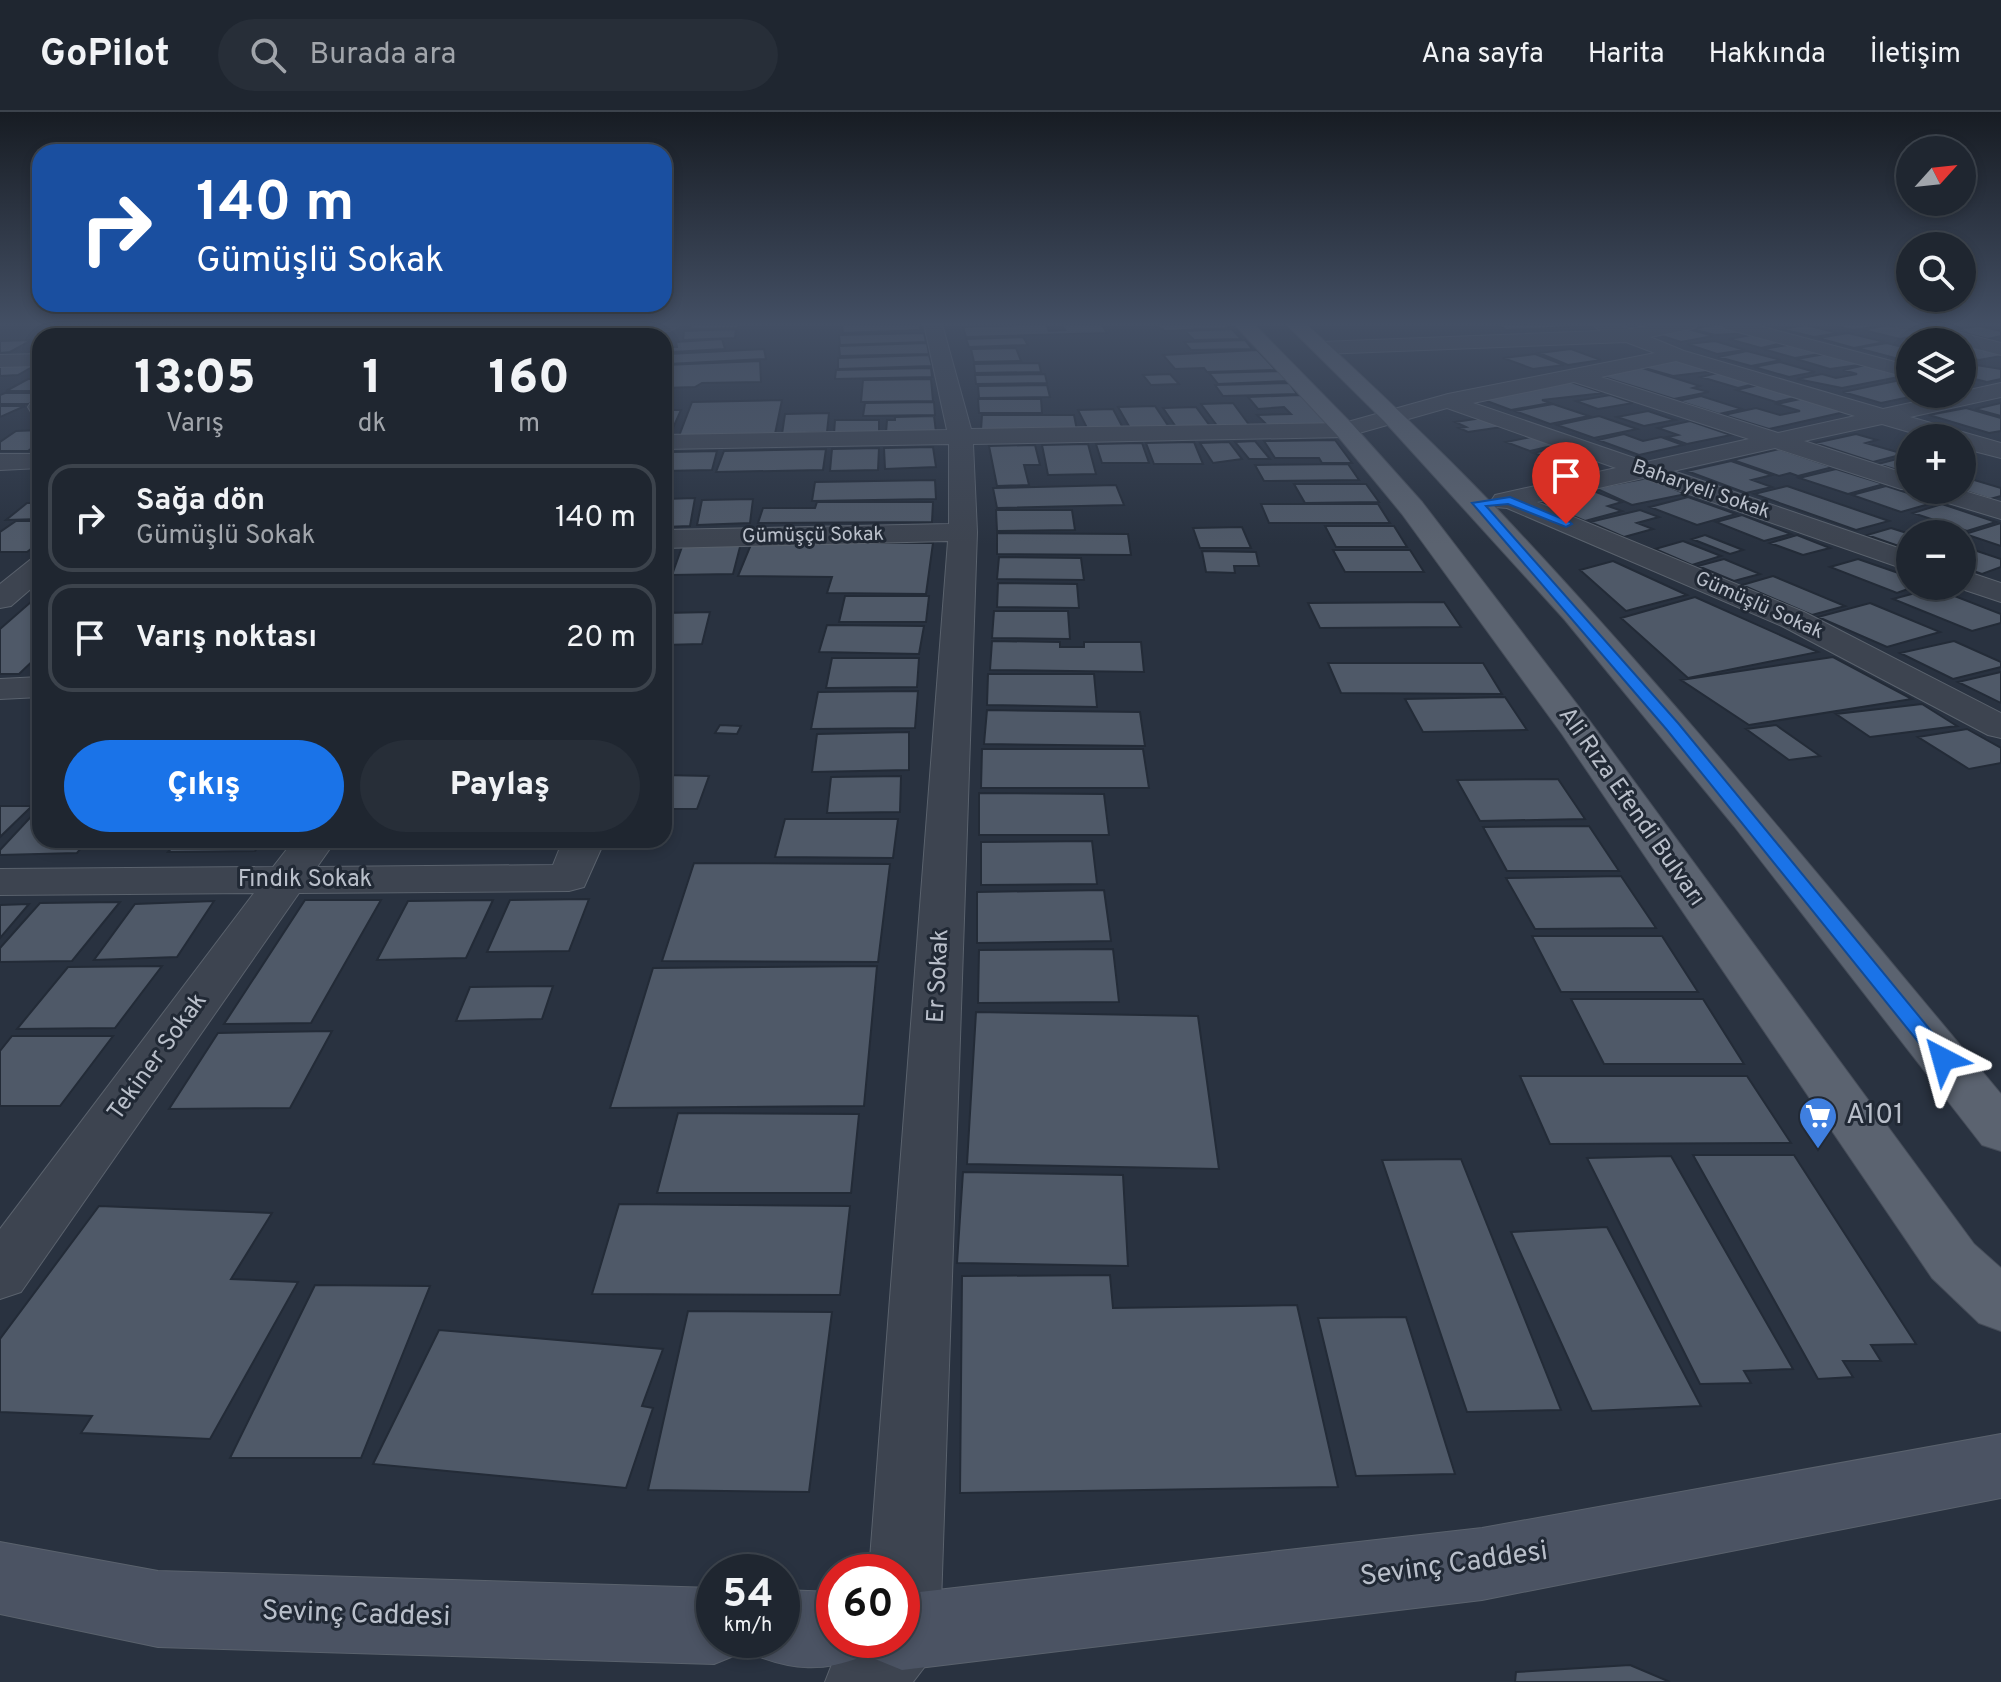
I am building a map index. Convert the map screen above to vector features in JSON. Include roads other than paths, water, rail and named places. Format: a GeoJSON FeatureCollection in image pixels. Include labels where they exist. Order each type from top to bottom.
{"type":"FeatureCollection","features":[{"type":"Feature","properties":{"kind":"main road","name":"Ali Rıza Efendi Bulvarı"},"geometry":{"type":"LineString","coordinates":[[1314,397],[1412,508],[1576,728],[1953,1261],[2001,1305]]}},
{"type":"Feature","properties":{"kind":"main road"},"geometry":{"type":"LineString","coordinates":[[1373,397],[1494,502],[2001,1131]]}},
{"type":"Feature","properties":{"kind":"main road","name":"Sevinç Caddesi"},"geometry":{"type":"LineString","coordinates":[[920,1637],[1482,1564],[2001,1466]]}},
{"type":"Feature","properties":{"kind":"main road","name":"Sevinç Caddesi"},"geometry":{"type":"LineString","coordinates":[[0,1578],[158,1609],[696,1625]]}},
{"type":"Feature","properties":{"kind":"street","name":"Er Sokak"},"geometry":{"type":"LineString","coordinates":[[890,1554],[963,532],[961,437],[951,397]]}},
{"type":"Feature","properties":{"kind":"street"},"geometry":{"type":"LineString","coordinates":[[672,442],[1345,430],[1467,397]]}},
{"type":"Feature","properties":{"kind":"street"},"geometry":{"type":"LineString","coordinates":[[1642,397],[1896,479]]}},
{"type":"Feature","properties":{"kind":"street"},"geometry":{"type":"LineString","coordinates":[[1817,397],[1906,424]]}},
{"type":"Feature","properties":{"kind":"street"},"geometry":{"type":"LineString","coordinates":[[1494,502],[1977,397]]}},
{"type":"Feature","properties":{"kind":"street","name":"Baharyeli Sokak"},"geometry":{"type":"LineString","coordinates":[[1448,401],[1896,557]]}},
{"type":"Feature","properties":{"kind":"street"},"geometry":{"type":"LineString","coordinates":[[1976,444],[2001,451]]}},
{"type":"Feature","properties":{"kind":"street"},"geometry":{"type":"LineString","coordinates":[[0,462],[32,461]]}},
{"type":"Feature","properties":{"kind":"street","name":"Gümüşlü Sokak"},"geometry":{"type":"LineString","coordinates":[[1494,502],[1793,619],[2001,727]]}},
{"type":"Feature","properties":{"kind":"street"},"geometry":{"type":"LineString","coordinates":[[1976,503],[2001,511]]}},
{"type":"Feature","properties":{"kind":"street","name":"Gümüşçü Sokak"},"geometry":{"type":"LineString","coordinates":[[672,539],[963,532]]}},
{"type":"Feature","properties":{"kind":"street"},"geometry":{"type":"LineString","coordinates":[[0,561],[32,560]]}},
{"type":"Feature","properties":{"kind":"street"},"geometry":{"type":"LineString","coordinates":[[0,599],[32,573]]}},
{"type":"Feature","properties":{"kind":"street"},"geometry":{"type":"LineString","coordinates":[[1976,584],[2001,593]]}},
{"type":"Feature","properties":{"kind":"street"},"geometry":{"type":"LineString","coordinates":[[0,689],[32,687]]}},
{"type":"Feature","properties":{"kind":"street","name":"Tekiner Sokak"},"geometry":{"type":"LineString","coordinates":[[0,1275],[309,848]]}},
{"type":"Feature","properties":{"kind":"street","name":"Fındık Sokak"},"geometry":{"type":"LineString","coordinates":[[0,882],[569,878],[581,848]]}},
{"type":"Feature","properties":{"kind":"place","name":"A101"},"geometry":{"type":"Point","coordinates":[1818,1150]}}]}
